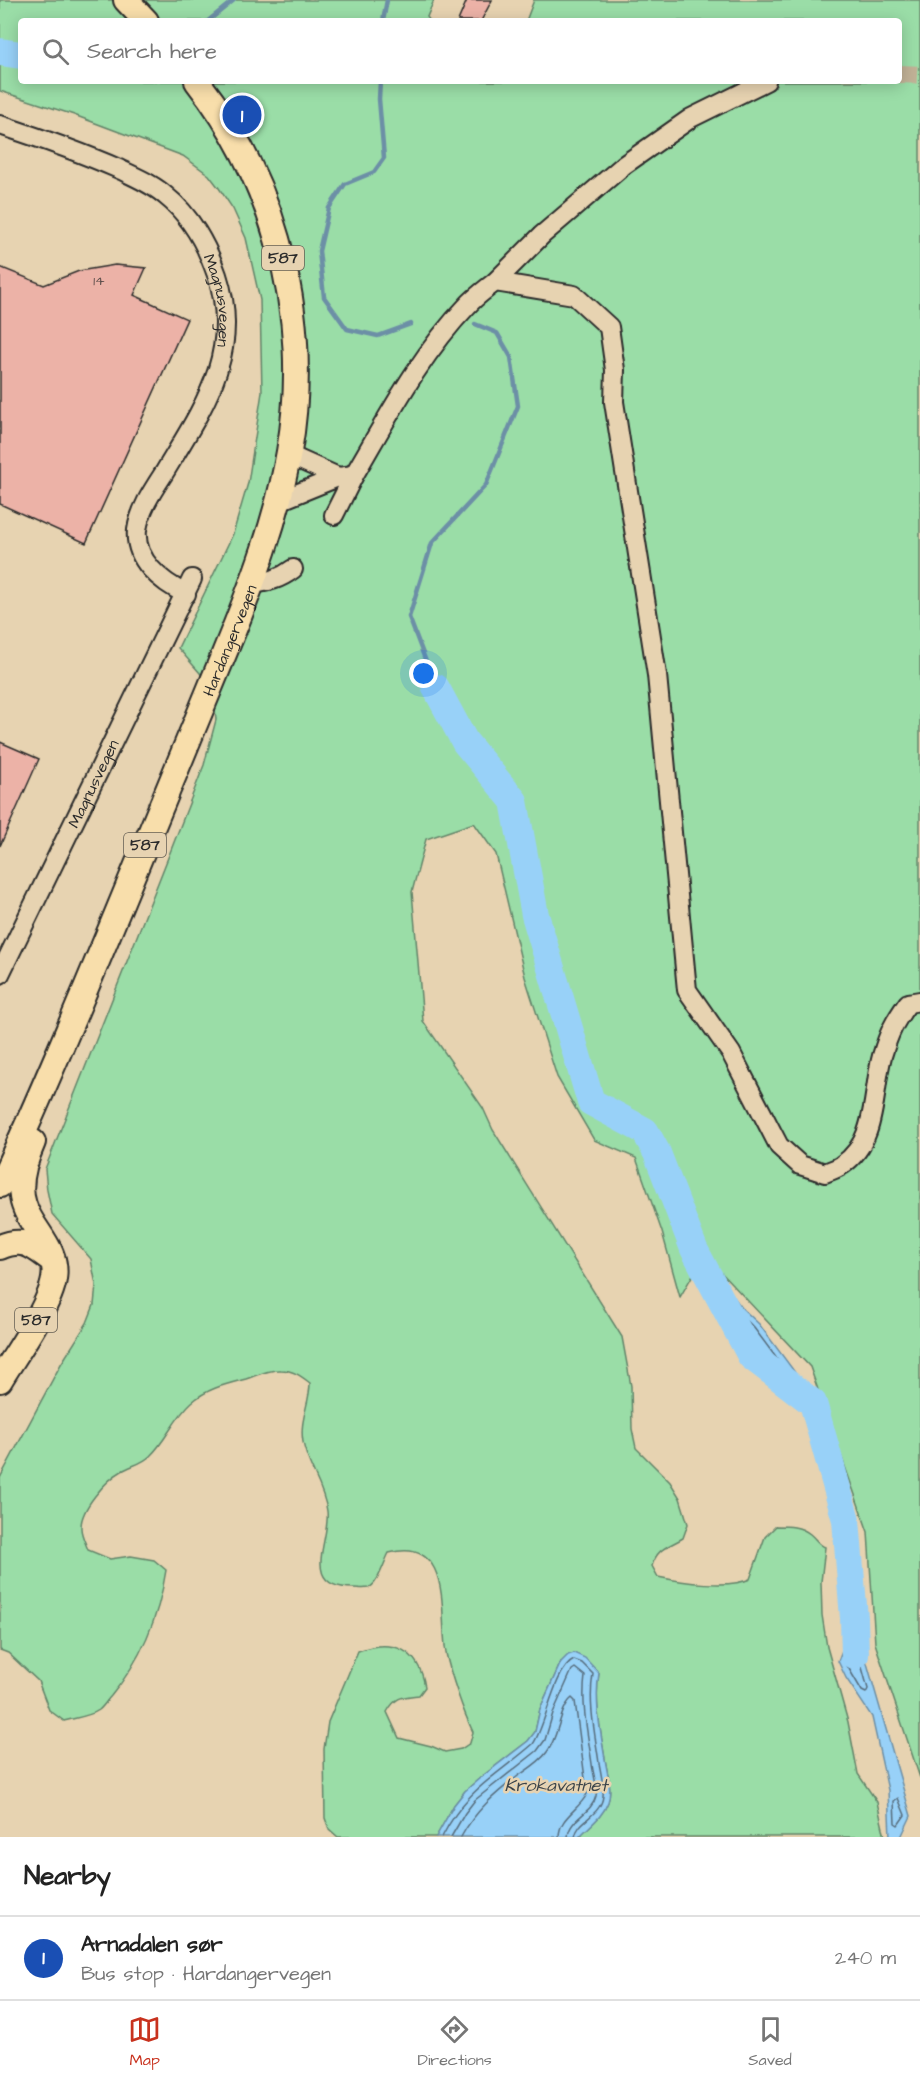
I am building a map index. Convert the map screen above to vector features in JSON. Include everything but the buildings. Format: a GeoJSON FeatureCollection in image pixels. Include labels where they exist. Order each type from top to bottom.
{"type":"FeatureCollection","features":[{"type":"Feature","properties":{"kind":"main road"},"geometry":{"type":"LineString","coordinates":[[126,0],[143,18]]}},
{"type":"Feature","properties":{"kind":"main road","name":"Hardangervegen"},"geometry":{"type":"LineString","coordinates":[[0,1185],[112,925],[252,584],[279,501],[289,455],[297,372],[293,312],[282,257],[256,178],[224,120],[199,84]]}},
{"type":"Feature","properties":{"kind":"main road","name":"587"},"geometry":{"type":"LineString","coordinates":[[0,1380],[52,1291],[55,1278],[50,1248],[23,1204],[21,1190],[24,1169],[31,1147],[88,1012],[112,925]]}},
{"type":"Feature","properties":{"kind":"main road","name":"587"},"geometry":{"type":"LineString","coordinates":[[0,1155],[36,1071],[46,1052],[75,1012]]}},
{"type":"Feature","properties":{"kind":"main road"},"geometry":{"type":"LineString","coordinates":[[0,1247],[17,1242],[28,1243],[53,1261]]}},
{"type":"Feature","properties":{"kind":"lane"},"geometry":{"type":"LineString","coordinates":[[334,515],[346,476],[396,400],[467,305],[495,282],[542,235],[624,165],[691,118],[760,84]]}},
{"type":"Feature","properties":{"kind":"lane","name":"Magnusvegen"},"geometry":{"type":"LineString","coordinates":[[0,125],[96,159],[142,180],[166,195],[182,211],[197,232],[214,266],[225,315],[221,363],[213,386],[151,494],[137,528],[139,548],[156,575],[171,587],[189,587],[0,974]]}},
{"type":"Feature","properties":{"kind":"lane"},"geometry":{"type":"LineString","coordinates":[[495,282],[574,295],[609,327],[615,370],[614,402],[657,675],[687,990],[731,1053],[779,1146],[800,1164],[825,1173],[843,1165],[860,1146],[873,1114],[882,1058],[892,1025],[908,1003],[920,1001]]}},
{"type":"Feature","properties":{"kind":"lane"},"geometry":{"type":"LineString","coordinates":[[289,455],[346,476]]}},
{"type":"Feature","properties":{"kind":"lane"},"geometry":{"type":"LineString","coordinates":[[279,501],[346,476]]}},
{"type":"Feature","properties":{"kind":"lane"},"geometry":{"type":"LineString","coordinates":[[252,584],[272,581],[282,577],[293,568]]}},
{"type":"Feature","properties":{"kind":"green space"},"geometry":{"type":"Polygon","coordinates":[[[0,0],[434,0],[428,18],[18,18],[18,84],[902,84],[902,18],[527,18],[534,0],[920,0],[920,1778],[875,1643],[868,1532],[810,1367],[702,1252],[695,1249],[695,1271],[680,1297],[662,1232],[636,1158],[594,1140],[557,1077],[525,977],[496,854],[474,823],[426,839],[412,892],[423,1021],[483,1108],[493,1130],[622,1337],[631,1386],[632,1429],[636,1448],[670,1482],[680,1498],[688,1524],[683,1538],[660,1552],[652,1566],[658,1577],[705,1584],[730,1584],[750,1579],[765,1537],[776,1526],[802,1529],[825,1547],[821,1582],[822,1615],[827,1647],[848,1722],[858,1774],[877,1802],[885,1837],[579,1837],[602,1813],[610,1793],[600,1730],[599,1673],[561,1662],[540,1709],[535,1732],[528,1741],[465,1791],[454,1805],[436,1837],[338,1837],[329,1829],[325,1818],[324,1749],[328,1722],[358,1651],[382,1646],[402,1650],[410,1655],[422,1674],[425,1687],[419,1695],[397,1700],[387,1712],[399,1738],[445,1752],[461,1749],[470,1743],[473,1732],[446,1653],[439,1583],[434,1567],[424,1556],[410,1551],[389,1553],[378,1578],[372,1586],[366,1588],[337,1586],[327,1580],[322,1571],[321,1560],[327,1511],[323,1493],[305,1451],[302,1434],[310,1383],[289,1371],[268,1371],[218,1387],[198,1397],[180,1415],[150,1456],[116,1475],[89,1504],[81,1528],[88,1550],[110,1559],[131,1556],[154,1560],[166,1570],[159,1604],[140,1652],[122,1682],[101,1708],[92,1714],[64,1721],[49,1710],[38,1681],[8,1653],[0,1650],[0,1478],[61,1364],[87,1323],[94,1305],[96,1285],[91,1259],[52,1214],[45,1169],[204,765],[216,720],[214,695],[200,673],[178,648],[233,534],[248,483],[262,392],[260,300],[246,238],[233,209],[209,175],[183,156],[74,115],[0,91],[0,0]]]}},
{"type":"Feature","properties":{"kind":"water"},"geometry":{"type":"Polygon","coordinates":[[[694,1249],[701,1252],[742,1308],[759,1324],[808,1390],[813,1403],[790,1390],[773,1375],[722,1320],[704,1293],[694,1249]]]}},
{"type":"Feature","properties":{"kind":"water"},"geometry":{"type":"Polygon","coordinates":[[[854,1618],[911,1816],[901,1837],[890,1837],[888,1790],[872,1717],[846,1678],[838,1661],[854,1618]]]}},
{"type":"Feature","properties":{"kind":"water","name":"Krokavatnet"},"geometry":{"type":"Polygon","coordinates":[[[574,1653],[585,1658],[599,1673],[597,1696],[599,1719],[610,1788],[608,1802],[602,1813],[579,1837],[436,1837],[454,1805],[465,1791],[528,1741],[535,1732],[540,1709],[561,1662],[574,1653]]]}},
{"type":"Feature","properties":{"kind":"waterway"},"geometry":{"type":"LineString","coordinates":[[212,18],[234,0]]}},
{"type":"Feature","properties":{"kind":"waterway"},"geometry":{"type":"LineString","coordinates":[[384,18],[387,0]]}},
{"type":"Feature","properties":{"kind":"waterway"},"geometry":{"type":"LineString","coordinates":[[0,52],[18,55]]}},
{"type":"Feature","properties":{"kind":"waterway"},"geometry":{"type":"LineString","coordinates":[[380,84],[384,158],[374,172],[345,184],[329,208],[319,251],[324,297],[347,329],[378,336],[411,324]]}},
{"type":"Feature","properties":{"kind":"waterway"},"geometry":{"type":"LineString","coordinates":[[436,688],[409,617],[432,543],[486,485],[518,406],[511,357],[497,333],[475,324]]}},
{"type":"Feature","properties":{"kind":"waterway"},"geometry":{"type":"LineString","coordinates":[[436,688],[465,742],[514,801],[535,915],[591,1102],[645,1131],[657,1153],[694,1249],[751,1356],[813,1403],[846,1520],[855,1655]]}},
{"type":"Feature","properties":{"kind":"tunnel"},"geometry":{"type":"LineString","coordinates":[[902,74],[920,75]]}},
{"type":"Feature","properties":{"kind":"place","name":"Arnadalen sør"},"geometry":{"type":"Point","coordinates":[242,115]}}]}
